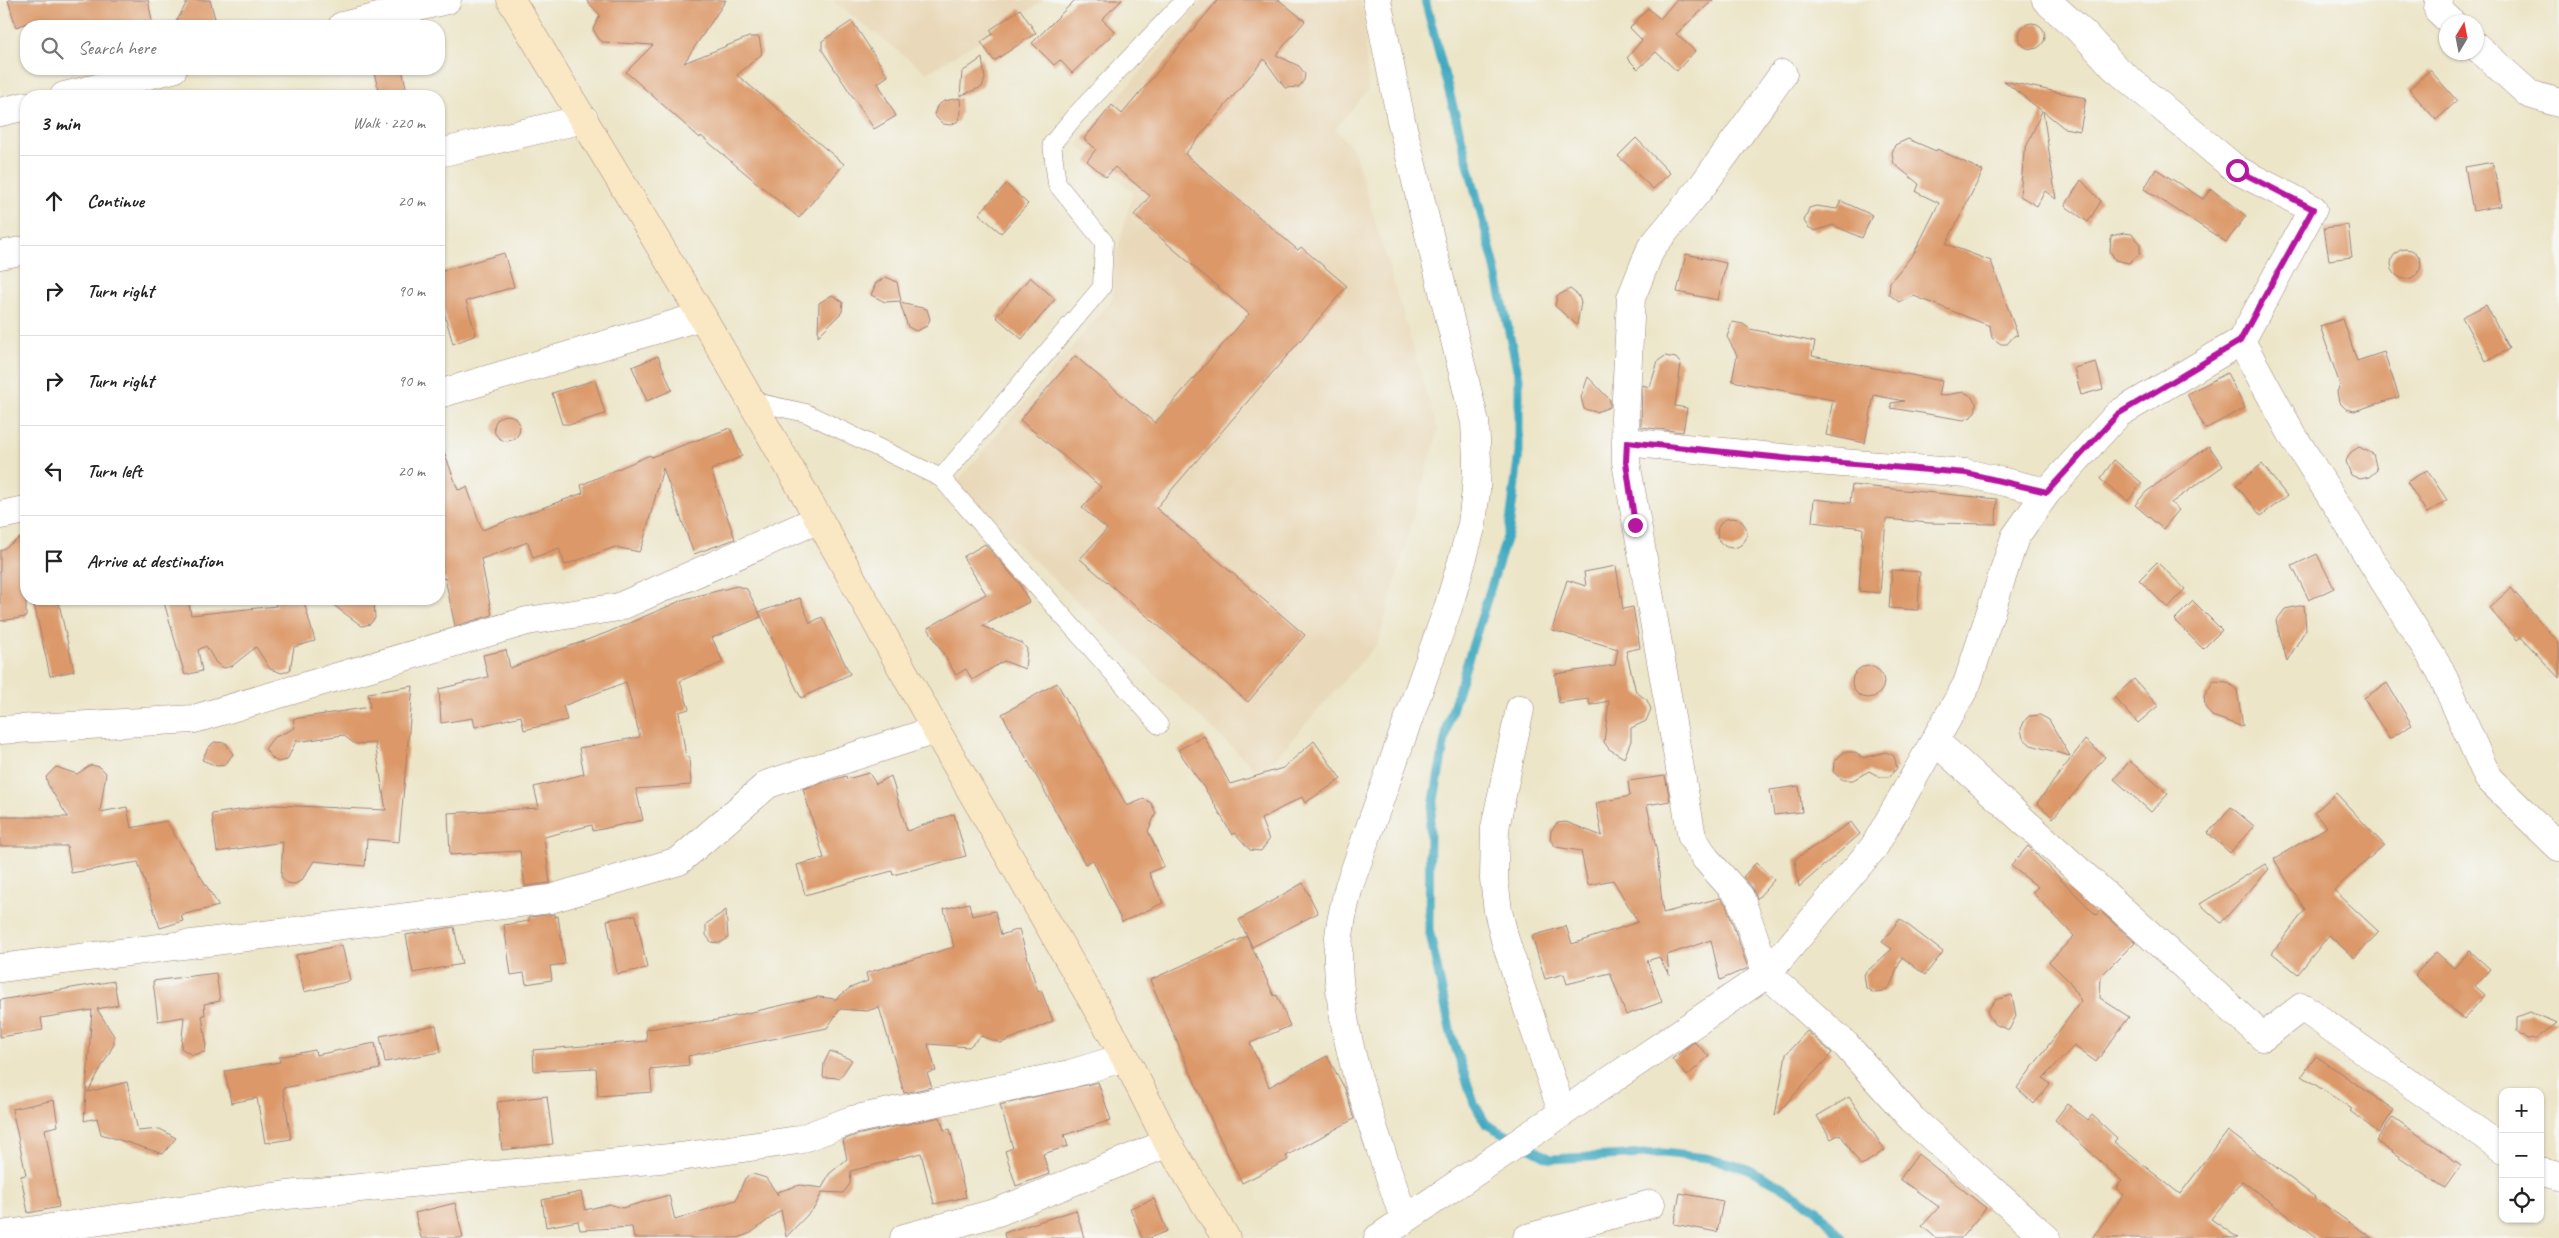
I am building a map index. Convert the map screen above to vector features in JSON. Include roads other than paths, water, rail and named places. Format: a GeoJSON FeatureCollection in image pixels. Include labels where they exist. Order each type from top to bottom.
{"type":"FeatureCollection","features":[{"type":"Feature","properties":{"kind":"main road"},"geometry":{"type":"LineString","coordinates":[[511,0],[751,400],[936,730],[1125,1057],[1168,1144],[1226,1238]]}},
{"type":"Feature","properties":{"kind":"street"},"geometry":{"type":"LineString","coordinates":[[366,20],[447,0]]}},
{"type":"Feature","properties":{"kind":"street"},"geometry":{"type":"LineString","coordinates":[[1377,0],[1402,120],[1475,422],[1477,460],[1472,524],[1448,608],[1349,886],[1340,928],[1338,960],[1345,1022],[1355,1066],[1404,1219]]}},
{"type":"Feature","properties":{"kind":"street"},"geometry":{"type":"LineString","coordinates":[[1378,1238],[1767,974],[1874,847],[1967,684],[2015,537],[2047,492],[2118,414],[2240,341],[2313,209],[2237,170],[2114,66],[2085,35],[2046,0]]}},
{"type":"Feature","properties":{"kind":"street"},"geometry":{"type":"LineString","coordinates":[[2439,0],[2438,10],[2443,15]]}},
{"type":"Feature","properties":{"kind":"street"},"geometry":{"type":"LineString","coordinates":[[2484,53],[2528,94],[2559,103]]}},
{"type":"Feature","properties":{"kind":"street"},"geometry":{"type":"LineString","coordinates":[[1783,74],[1703,186],[1650,248],[1631,298],[1625,418],[1626,462],[1635,525],[1692,837],[1706,859],[1740,897],[1767,974],[1846,1046],[1912,1119],[2046,1238]]}},
{"type":"Feature","properties":{"kind":"street"},"geometry":{"type":"LineString","coordinates":[[88,90],[149,75]]}},
{"type":"Feature","properties":{"kind":"street"},"geometry":{"type":"LineString","coordinates":[[0,112],[20,107]]}},
{"type":"Feature","properties":{"kind":"street"},"geometry":{"type":"LineString","coordinates":[[445,152],[584,119]]}},
{"type":"Feature","properties":{"kind":"street"},"geometry":{"type":"LineString","coordinates":[[0,255],[20,251]]}},
{"type":"Feature","properties":{"kind":"street"},"geometry":{"type":"LineString","coordinates":[[445,392],[702,316]]}},
{"type":"Feature","properties":{"kind":"street"},"geometry":{"type":"LineString","coordinates":[[2240,341],[2293,436],[2440,670],[2488,778],[2559,846]]}},
{"type":"Feature","properties":{"kind":"street"},"geometry":{"type":"LineString","coordinates":[[1627,442],[1802,460],[1966,473],[2047,492]]}},
{"type":"Feature","properties":{"kind":"street"},"geometry":{"type":"LineString","coordinates":[[0,515],[20,511]]}},
{"type":"Feature","properties":{"kind":"street"},"geometry":{"type":"LineString","coordinates":[[0,730],[194,718],[527,622],[619,607],[819,519]]}},
{"type":"Feature","properties":{"kind":"street"},"geometry":{"type":"LineString","coordinates":[[1520,709],[1495,828],[1496,895],[1505,940],[1562,1112]]}},
{"type":"Feature","properties":{"kind":"street"},"geometry":{"type":"LineString","coordinates":[[0,968],[550,899],[679,861],[768,784],[936,730]]}},
{"type":"Feature","properties":{"kind":"street"},"geometry":{"type":"LineString","coordinates":[[1935,740],[2263,1037],[2302,1007],[2499,1145]]}},
{"type":"Feature","properties":{"kind":"street"},"geometry":{"type":"LineString","coordinates":[[0,1235],[80,1231],[287,1195],[680,1157],[798,1140],[852,1120],[1070,1074],[1125,1057]]}},
{"type":"Feature","properties":{"kind":"street"},"geometry":{"type":"LineString","coordinates":[[904,1238],[998,1212],[1168,1144]]}},
{"type":"Feature","properties":{"kind":"street"},"geometry":{"type":"LineString","coordinates":[[2544,1173],[2559,1176]]}},
{"type":"Feature","properties":{"kind":"street"},"geometry":{"type":"LineString","coordinates":[[1527,1238],[1651,1204]]}},
{"type":"Feature","properties":{"kind":"lane"},"geometry":{"type":"LineString","coordinates":[[941,478],[1102,287],[1104,242],[1056,184],[1052,144],[1185,0]]}},
{"type":"Feature","properties":{"kind":"lane"},"geometry":{"type":"LineString","coordinates":[[751,400],[806,413],[941,478],[1159,725]]}},
{"type":"Feature","properties":{"kind":"waterway"},"geometry":{"type":"LineString","coordinates":[[1425,0],[1494,263],[1519,378],[1519,452],[1509,530],[1448,723],[1430,822],[1429,929],[1451,1034],[1474,1103],[1486,1124],[1551,1159],[1663,1153],[1706,1158],[1746,1168],[1781,1186],[1817,1210],[1842,1238]]}}]}
